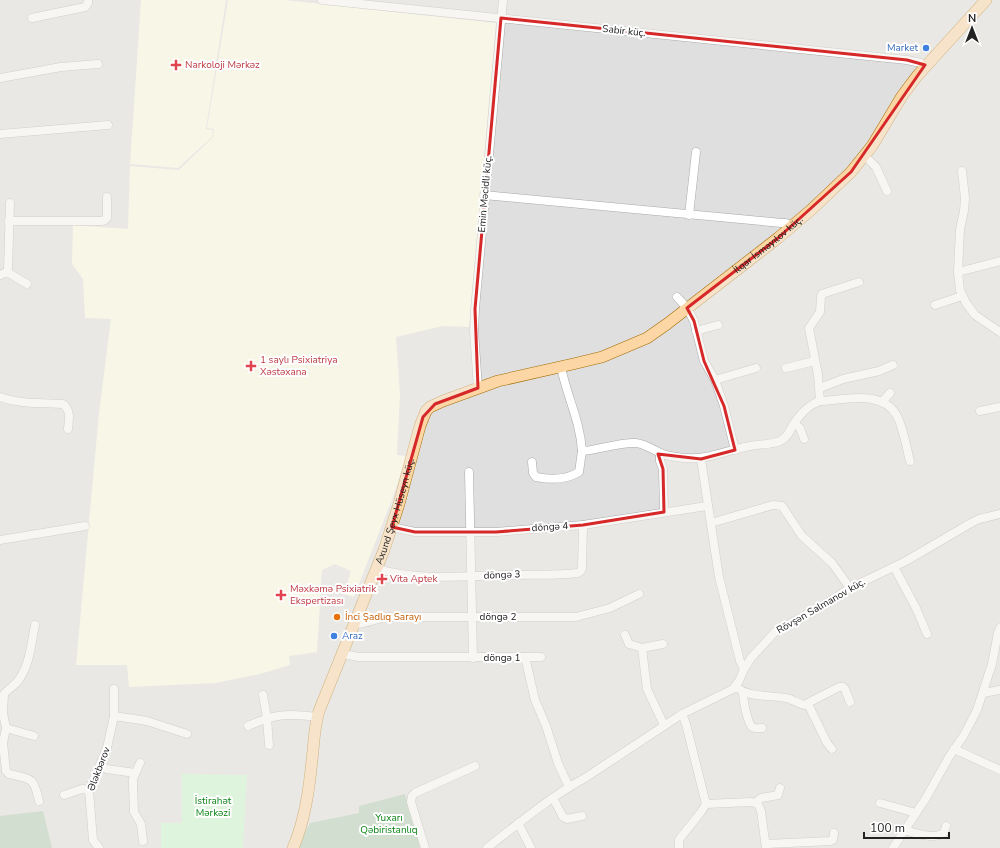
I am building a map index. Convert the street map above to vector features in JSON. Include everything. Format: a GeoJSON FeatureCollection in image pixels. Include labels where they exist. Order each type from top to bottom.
{"type":"FeatureCollection","features":[{"type":"Feature","properties":{"kind":"main road","name":"İlqar İsmayılov küç."},"geometry":{"type":"LineString","coordinates":[[478,388],[509,378],[602,357],[647,338],[742,267],[792,226],[846,176],[865,156],[908,87],[925,66],[986,0]]}},
{"type":"Feature","properties":{"kind":"main road","name":"Axund Şeyx Hüseyn küç."},"geometry":{"type":"LineString","coordinates":[[293,848],[300,831],[307,799],[317,717],[323,698],[378,569],[392,527],[420,426],[426,411],[430,407],[443,401],[478,388]]}},
{"type":"Feature","properties":{"kind":"street"},"geometry":{"type":"LineString","coordinates":[[32,18],[85,7],[88,0]]}},
{"type":"Feature","properties":{"kind":"street","name":"Sabir küç."},"geometry":{"type":"LineString","coordinates":[[322,0],[907,60],[921,63],[925,66]]}},
{"type":"Feature","properties":{"kind":"street","name":"Emin Məcidli küç."},"geometry":{"type":"LineString","coordinates":[[478,388],[474,330],[475,309],[484,195],[503,0]]}},
{"type":"Feature","properties":{"kind":"street"},"geometry":{"type":"LineString","coordinates":[[0,78],[61,67],[98,64]]}},
{"type":"Feature","properties":{"kind":"street"},"geometry":{"type":"LineString","coordinates":[[0,134],[108,125]]}},
{"type":"Feature","properties":{"kind":"street"},"geometry":{"type":"LineString","coordinates":[[689,215],[696,152]]}},
{"type":"Feature","properties":{"kind":"street"},"geometry":{"type":"LineString","coordinates":[[865,156],[876,167],[887,191]]}},
{"type":"Feature","properties":{"kind":"street"},"geometry":{"type":"LineString","coordinates":[[962,171],[965,206],[960,229],[958,272],[962,296],[975,315],[984,322],[1000,330]]}},
{"type":"Feature","properties":{"kind":"street"},"geometry":{"type":"LineString","coordinates":[[484,195],[786,223],[792,226]]}},
{"type":"Feature","properties":{"kind":"street"},"geometry":{"type":"LineString","coordinates":[[9,221],[101,221],[107,218],[107,197]]}},
{"type":"Feature","properties":{"kind":"street"},"geometry":{"type":"LineString","coordinates":[[10,203],[9,264],[3,273],[27,284]]}},
{"type":"Feature","properties":{"kind":"street"},"geometry":{"type":"LineString","coordinates":[[958,272],[1000,261]]}},
{"type":"Feature","properties":{"kind":"street"},"geometry":{"type":"LineString","coordinates":[[820,401],[820,388],[809,328],[820,312],[822,294],[859,282]]}},
{"type":"Feature","properties":{"kind":"street"},"geometry":{"type":"LineString","coordinates":[[935,305],[962,296]]}},
{"type":"Feature","properties":{"kind":"street"},"geometry":{"type":"LineString","coordinates":[[677,297],[687,308],[694,321],[704,361],[715,380],[724,406],[735,450]]}},
{"type":"Feature","properties":{"kind":"street"},"geometry":{"type":"LineString","coordinates":[[696,331],[718,325]]}},
{"type":"Feature","properties":{"kind":"street"},"geometry":{"type":"LineString","coordinates":[[786,368],[815,361]]}},
{"type":"Feature","properties":{"kind":"street"},"geometry":{"type":"LineString","coordinates":[[820,388],[843,379],[893,365]]}},
{"type":"Feature","properties":{"kind":"street"},"geometry":{"type":"LineString","coordinates":[[532,462],[533,473],[536,477],[553,480],[565,478],[579,472],[582,451],[581,437],[561,367]]}},
{"type":"Feature","properties":{"kind":"street"},"geometry":{"type":"LineString","coordinates":[[715,380],[756,368]]}},
{"type":"Feature","properties":{"kind":"street"},"geometry":{"type":"LineString","coordinates":[[882,402],[890,393]]}},
{"type":"Feature","properties":{"kind":"street"},"geometry":{"type":"LineString","coordinates":[[0,397],[12,401],[63,404],[67,407],[69,412],[68,429]]}},
{"type":"Feature","properties":{"kind":"street"},"geometry":{"type":"LineString","coordinates":[[582,451],[634,443],[647,446],[660,453],[680,458],[701,459],[760,444],[781,441],[802,412],[813,403],[820,401],[868,398],[882,402],[896,414],[910,460]]}},
{"type":"Feature","properties":{"kind":"street"},"geometry":{"type":"LineString","coordinates":[[980,411],[1000,407]]}},
{"type":"Feature","properties":{"kind":"street"},"geometry":{"type":"LineString","coordinates":[[794,423],[800,428],[804,440]]}},
{"type":"Feature","properties":{"kind":"street"},"geometry":{"type":"LineString","coordinates":[[660,453],[660,460],[663,468],[664,512]]}},
{"type":"Feature","properties":{"kind":"street"},"geometry":{"type":"LineString","coordinates":[[701,459],[719,577],[740,661],[744,669]]}},
{"type":"Feature","properties":{"kind":"street"},"geometry":{"type":"LineString","coordinates":[[469,472],[473,658]]}},
{"type":"Feature","properties":{"kind":"street"},"geometry":{"type":"LineString","coordinates":[[711,523],[773,505],[782,506],[802,536],[832,563],[850,588]]}},
{"type":"Feature","properties":{"kind":"street","name":"döngə 4"},"geometry":{"type":"LineString","coordinates":[[392,527],[415,532],[470,532],[583,525],[707,506]]}},
{"type":"Feature","properties":{"kind":"street","name":"Rövşən Salmanov küç."},"geometry":{"type":"LineString","coordinates":[[740,689],[744,669],[751,658],[775,632],[824,605],[850,588],[894,567],[971,523],[979,519],[1000,514]]}},
{"type":"Feature","properties":{"kind":"street","name":"döngə 3"},"geometry":{"type":"LineString","coordinates":[[378,569],[399,575],[411,576],[578,573],[582,568],[583,525]]}},
{"type":"Feature","properties":{"kind":"street"},"geometry":{"type":"LineString","coordinates":[[0,540],[85,526]]}},
{"type":"Feature","properties":{"kind":"street"},"geometry":{"type":"LineString","coordinates":[[894,567],[916,608],[927,634]]}},
{"type":"Feature","properties":{"kind":"street","name":"döngə 2"},"geometry":{"type":"LineString","coordinates":[[354,624],[365,624],[379,618],[388,617],[576,618],[610,608],[639,594]]}},
{"type":"Feature","properties":{"kind":"street"},"geometry":{"type":"LineString","coordinates":[[35,625],[29,659],[16,683],[4,694],[3,743],[6,771],[9,774],[31,780],[36,787],[39,801]]}},
{"type":"Feature","properties":{"kind":"street"},"geometry":{"type":"LineString","coordinates":[[893,848],[926,798],[967,729],[983,692],[992,664],[1000,628]]}},
{"type":"Feature","properties":{"kind":"street"},"geometry":{"type":"LineString","coordinates":[[625,635],[629,644],[642,648],[664,644]]}},
{"type":"Feature","properties":{"kind":"street"},"geometry":{"type":"LineString","coordinates":[[642,648],[647,688],[664,726]]}},
{"type":"Feature","properties":{"kind":"street","name":"döngə 1"},"geometry":{"type":"LineString","coordinates":[[342,654],[359,657],[525,657],[535,700],[546,726],[562,775],[569,787]]}},
{"type":"Feature","properties":{"kind":"street"},"geometry":{"type":"LineString","coordinates":[[525,657],[541,657]]}},
{"type":"Feature","properties":{"kind":"street"},"geometry":{"type":"LineString","coordinates":[[487,848],[569,787],[682,714],[727,693],[740,689],[748,694],[785,698],[804,705],[839,687],[843,687],[845,688],[850,702]]}},
{"type":"Feature","properties":{"kind":"street","name":"Ələkbərov"},"geometry":{"type":"LineString","coordinates":[[99,848],[93,840],[88,790],[107,748],[114,716],[114,689]]}},
{"type":"Feature","properties":{"kind":"street"},"geometry":{"type":"LineString","coordinates":[[740,689],[749,722],[752,727],[762,728]]}},
{"type":"Feature","properties":{"kind":"street"},"geometry":{"type":"LineString","coordinates":[[983,692],[1000,690]]}},
{"type":"Feature","properties":{"kind":"street"},"geometry":{"type":"LineString","coordinates":[[263,695],[267,718],[269,745]]}},
{"type":"Feature","properties":{"kind":"street"},"geometry":{"type":"LineString","coordinates":[[808,704],[827,743],[832,748]]}},
{"type":"Feature","properties":{"kind":"street"},"geometry":{"type":"LineString","coordinates":[[679,848],[679,840],[706,804],[686,724],[682,714]]}},
{"type":"Feature","properties":{"kind":"street"},"geometry":{"type":"LineString","coordinates":[[248,726],[267,718],[286,715],[317,717]]}},
{"type":"Feature","properties":{"kind":"street"},"geometry":{"type":"LineString","coordinates":[[114,716],[147,721],[187,734]]}},
{"type":"Feature","properties":{"kind":"street"},"geometry":{"type":"LineString","coordinates":[[4,723],[34,736]]}},
{"type":"Feature","properties":{"kind":"street"},"geometry":{"type":"LineString","coordinates":[[954,749],[1000,770]]}},
{"type":"Feature","properties":{"kind":"street"},"geometry":{"type":"LineString","coordinates":[[140,763],[135,774],[133,785],[134,812],[141,824],[143,840]]}},
{"type":"Feature","properties":{"kind":"street"},"geometry":{"type":"LineString","coordinates":[[100,766],[107,769],[135,774]]}},
{"type":"Feature","properties":{"kind":"street"},"geometry":{"type":"LineString","coordinates":[[425,848],[411,802],[412,796],[415,793],[475,766]]}},
{"type":"Feature","properties":{"kind":"street"},"geometry":{"type":"LineString","coordinates":[[706,804],[756,802],[761,798],[778,795],[780,788]]}},
{"type":"Feature","properties":{"kind":"street"},"geometry":{"type":"LineString","coordinates":[[64,795],[82,789],[88,790]]}},
{"type":"Feature","properties":{"kind":"street"},"geometry":{"type":"LineString","coordinates":[[553,798],[563,818],[567,819],[582,816]]}},
{"type":"Feature","properties":{"kind":"street"},"geometry":{"type":"LineString","coordinates":[[756,802],[760,806],[766,846],[831,841],[833,840],[834,833]]}},
{"type":"Feature","properties":{"kind":"street"},"geometry":{"type":"LineString","coordinates":[[880,803],[916,813]]}},
{"type":"Feature","properties":{"kind":"street"},"geometry":{"type":"LineString","coordinates":[[518,824],[532,848]]}},
{"type":"Feature","properties":{"kind":"street"},"geometry":{"type":"LineString","coordinates":[[904,830],[940,836],[944,833],[946,826]]}},
{"type":"Feature","properties":{"kind":"highlighted area"},"geometry":{"type":"Polygon","coordinates":[[[501,18],[907,60],[925,65],[851,172],[778,238],[687,308],[694,321],[704,361],[724,406],[735,450],[701,459],[658,454],[663,469],[664,512],[583,525],[496,532],[415,532],[392,527],[423,417],[435,404],[478,388],[475,309],[501,18]]]}},
{"type":"Feature","properties":{"kind":"shaded area"},"geometry":{"type":"Polygon","coordinates":[[[0,0],[1000,0],[1000,848],[0,848],[0,0]]]}},
{"type":"Feature","properties":{"kind":"shaded area","name":"Narkoloji Mərkəz"},"geometry":{"type":"Polygon","coordinates":[[[141,0],[226,0],[206,129],[213,130],[212,137],[178,168],[130,164],[141,0]]]}},
{"type":"Feature","properties":{"kind":"shaded area","name":"1 saylı Psixiatriya Xəstəxana"},"geometry":{"type":"Polygon","coordinates":[[[228,0],[285,0],[496,23],[469,327],[443,326],[396,337],[400,395],[397,455],[407,456],[354,597],[321,588],[317,652],[289,656],[290,665],[260,674],[215,683],[129,687],[127,665],[76,665],[99,413],[111,319],[85,318],[83,279],[72,264],[73,225],[128,229],[130,166],[179,170],[213,137],[214,129],[207,128],[228,0]]]}},
{"type":"Feature","properties":{"kind":"shaded area"},"geometry":{"type":"Polygon","coordinates":[[[335,564],[351,571],[345,592],[321,586],[322,570],[335,564]]]}},
{"type":"Feature","properties":{"kind":"green space","name":"İstirahət Mərkəzi"},"geometry":{"type":"Polygon","coordinates":[[[182,774],[247,775],[243,848],[161,848],[161,823],[182,823],[182,774]]]}},
{"type":"Feature","properties":{"kind":"green space","name":"Yuxarı Qəbiristanlıq"},"geometry":{"type":"Polygon","coordinates":[[[405,794],[422,848],[297,848],[310,823],[359,813],[359,806],[405,794]]]}},
{"type":"Feature","properties":{"kind":"green space"},"geometry":{"type":"Polygon","coordinates":[[[43,811],[52,848],[0,848],[0,816],[43,811]]]}},
{"type":"Feature","properties":{"kind":"place","name":"Market"},"geometry":{"type":"Point","coordinates":[926,48]}},
{"type":"Feature","properties":{"kind":"place","name":"Narkoloji Mərkəz"},"geometry":{"type":"Point","coordinates":[176,65]}},
{"type":"Feature","properties":{"kind":"place","name":"1 saylı Psixiatriya Xəstəxana"},"geometry":{"type":"Point","coordinates":[251,366]}},
{"type":"Feature","properties":{"kind":"place","name":"Vita Aptek"},"geometry":{"type":"Point","coordinates":[382,579]}},
{"type":"Feature","properties":{"kind":"place","name":"Məxkəmə Psixiatrik Ekspertizası"},"geometry":{"type":"Point","coordinates":[281,595]}},
{"type":"Feature","properties":{"kind":"place","name":"İnci Şadlıq Sarayı"},"geometry":{"type":"Point","coordinates":[337,617]}},
{"type":"Feature","properties":{"kind":"place","name":"Araz"},"geometry":{"type":"Point","coordinates":[334,636]}}]}
